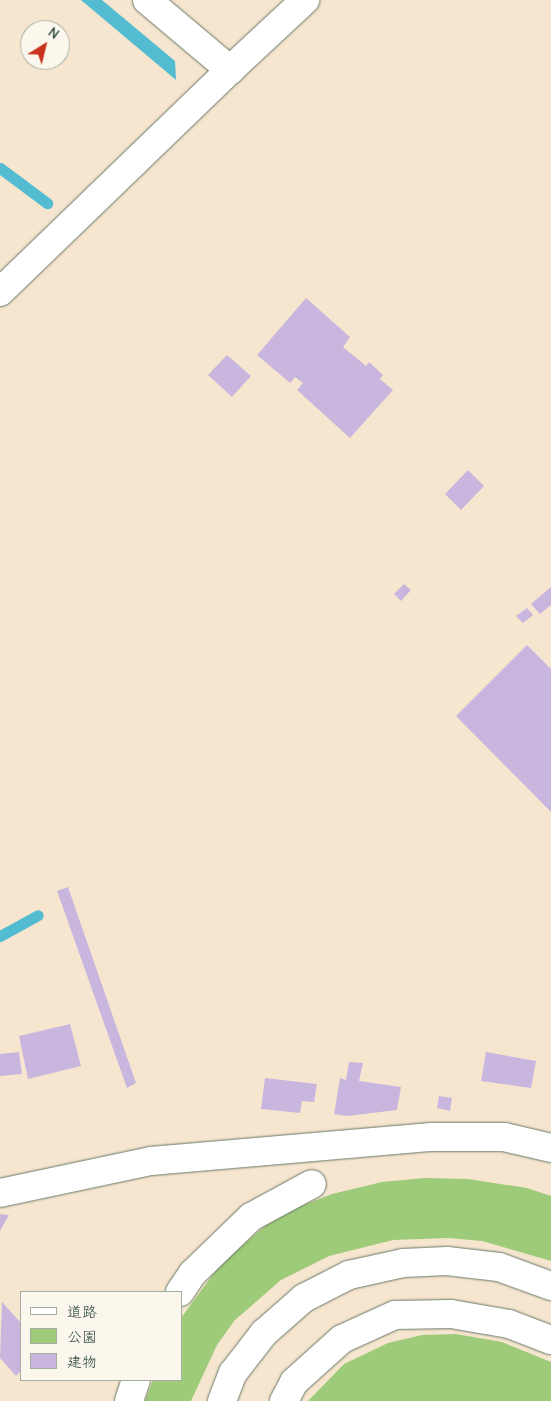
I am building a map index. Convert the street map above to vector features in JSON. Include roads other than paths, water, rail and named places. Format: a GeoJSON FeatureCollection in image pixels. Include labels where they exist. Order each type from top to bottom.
{"type":"FeatureCollection","features":[{"type":"Feature","properties":{"kind":"main road"},"geometry":{"type":"LineString","coordinates":[[147,0],[230,70]]}},
{"type":"Feature","properties":{"kind":"main road"},"geometry":{"type":"LineString","coordinates":[[0,292],[305,0]]}},
{"type":"Feature","properties":{"kind":"main road"},"geometry":{"type":"LineString","coordinates":[[0,1193],[151,1161],[432,1137],[495,1137],[551,1148]]}},
{"type":"Feature","properties":{"kind":"main road"},"geometry":{"type":"LineString","coordinates":[[181,1291],[192,1274],[250,1217],[312,1184]]}},
{"type":"Feature","properties":{"kind":"main road"},"geometry":{"type":"LineString","coordinates":[[222,1401],[233,1373],[264,1332],[304,1298],[349,1275],[403,1263],[447,1261],[499,1267],[551,1286]]}},
{"type":"Feature","properties":{"kind":"main road"},"geometry":{"type":"LineString","coordinates":[[284,1401],[294,1382],[342,1339],[396,1315],[451,1314],[510,1324],[551,1340]]}},
{"type":"Feature","properties":{"kind":"main road"},"geometry":{"type":"LineString","coordinates":[[129,1401],[136,1381]]}},
{"type":"Feature","properties":{"kind":"water"},"geometry":{"type":"Polygon","coordinates":[[[81,0],[102,0],[175,61],[176,80],[81,0]]]}},
{"type":"Feature","properties":{"kind":"waterway"},"geometry":{"type":"LineString","coordinates":[[0,168],[47,203]]}},
{"type":"Feature","properties":{"kind":"waterway"},"geometry":{"type":"LineString","coordinates":[[0,936],[38,915]]}}]}
